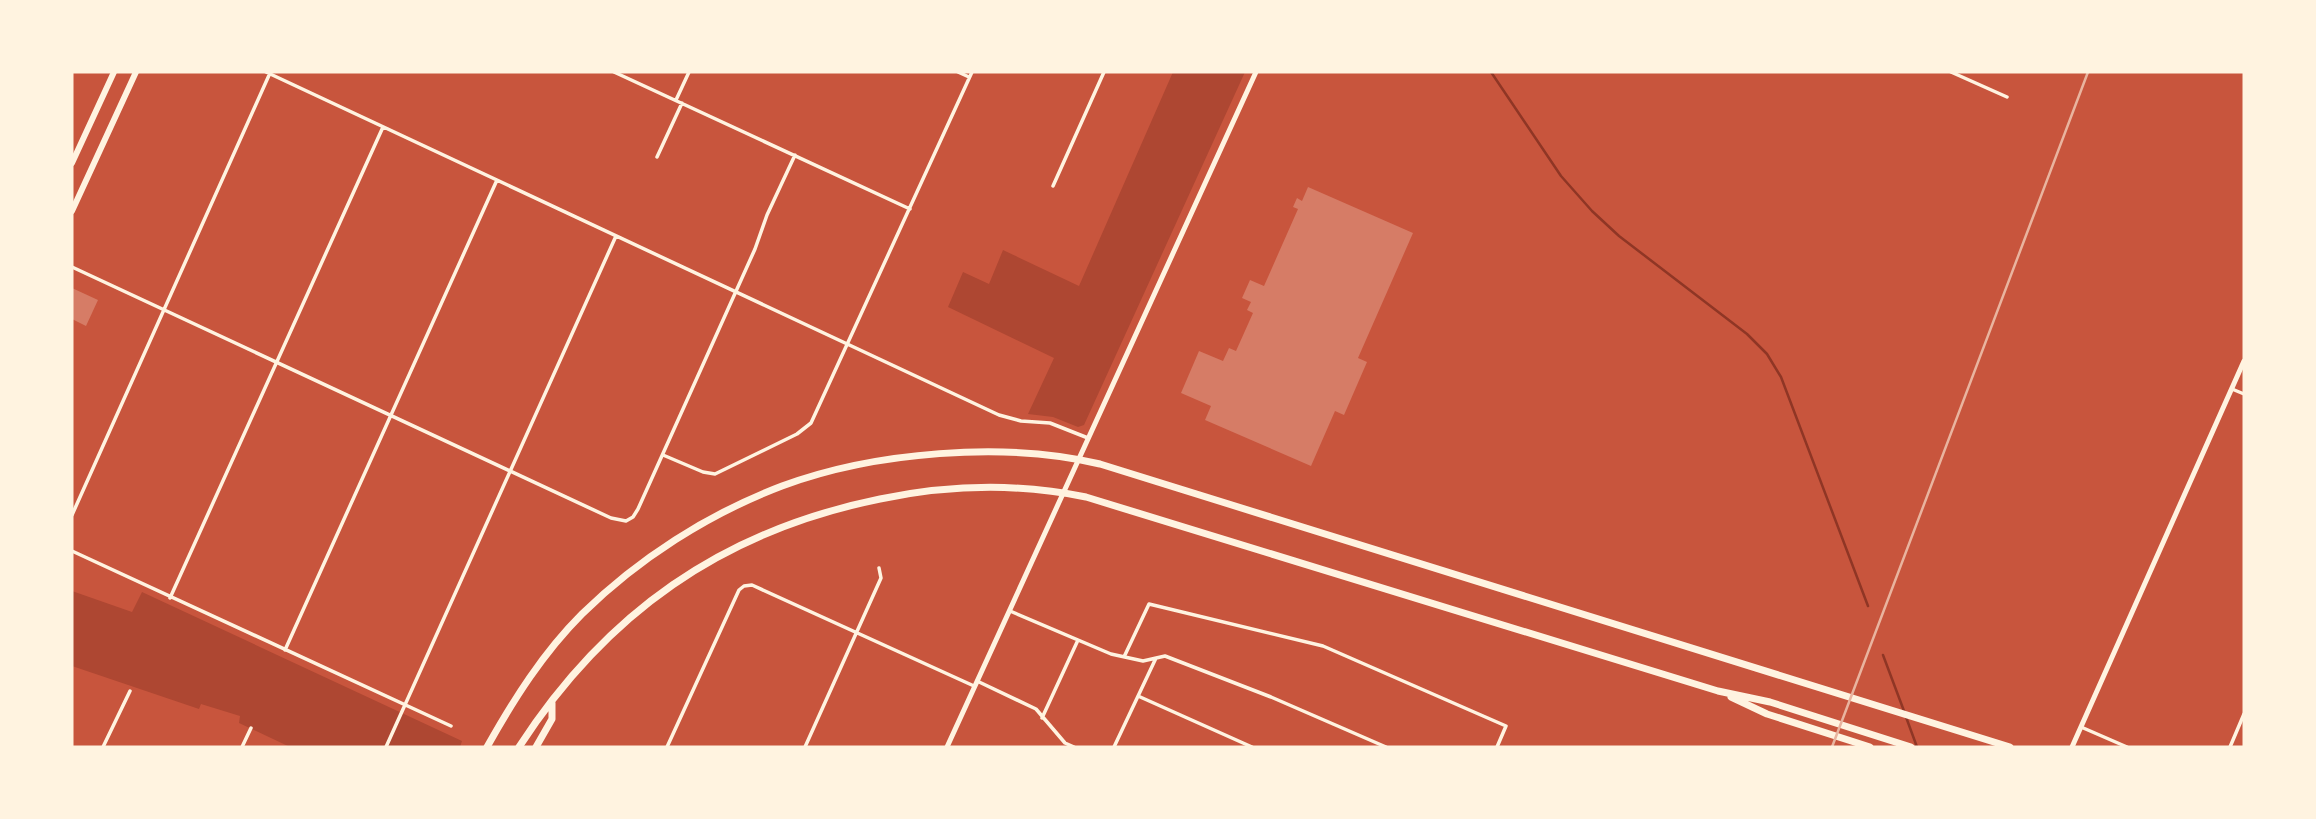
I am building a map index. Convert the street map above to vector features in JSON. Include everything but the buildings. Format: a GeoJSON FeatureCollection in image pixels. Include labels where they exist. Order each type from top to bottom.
{"type":"FeatureCollection","features":[{"type":"Feature","properties":{"kind":"highway"},"geometry":{"type":"LineString","coordinates":[[487,747],[531,673],[581,616],[614,585],[687,533],[782,486],[889,459],[985,451],[1055,456],[1100,464],[2010,747]]}},
{"type":"Feature","properties":{"kind":"highway"},"geometry":{"type":"LineString","coordinates":[[519,747],[537,719],[593,652],[626,620],[670,586],[727,550],[805,518],[846,506],[908,493],[961,488],[1040,489],[1086,497],[1718,691],[1770,702],[1911,747]]}},
{"type":"Feature","properties":{"kind":"highway"},"geometry":{"type":"LineString","coordinates":[[1718,691],[1767,714],[1870,747]]}},
{"type":"Feature","properties":{"kind":"highway"},"geometry":{"type":"LineString","coordinates":[[536,747],[552,719],[552,703]]}},
{"type":"Feature","properties":{"kind":"main road"},"geometry":{"type":"LineString","coordinates":[[72,163],[114,72]]}},
{"type":"Feature","properties":{"kind":"main road"},"geometry":{"type":"LineString","coordinates":[[72,211],[136,72]]}},
{"type":"Feature","properties":{"kind":"street"},"geometry":{"type":"LineString","coordinates":[[614,72],[910,209]]}},
{"type":"Feature","properties":{"kind":"street"},"geometry":{"type":"LineString","coordinates":[[676,100],[689,72]]}},
{"type":"Feature","properties":{"kind":"street"},"geometry":{"type":"LineString","coordinates":[[958,72],[970,77]]}},
{"type":"Feature","properties":{"kind":"street"},"geometry":{"type":"LineString","coordinates":[[663,455],[702,472],[715,474],[807,427],[814,418],[849,344],[972,72]]}},
{"type":"Feature","properties":{"kind":"street"},"geometry":{"type":"LineString","coordinates":[[1053,186],[1104,72]]}},
{"type":"Feature","properties":{"kind":"street"},"geometry":{"type":"LineString","coordinates":[[947,747],[1256,72]]}},
{"type":"Feature","properties":{"kind":"street"},"geometry":{"type":"LineString","coordinates":[[1951,72],[2007,97]]}},
{"type":"Feature","properties":{"kind":"street"},"geometry":{"type":"LineString","coordinates":[[72,514],[268,73],[999,415],[1021,421],[1050,423],[1088,438]]}},
{"type":"Feature","properties":{"kind":"street"},"geometry":{"type":"LineString","coordinates":[[657,157],[682,103]]}},
{"type":"Feature","properties":{"kind":"street"},"geometry":{"type":"LineString","coordinates":[[170,598],[383,127]]}},
{"type":"Feature","properties":{"kind":"street"},"geometry":{"type":"LineString","coordinates":[[72,267],[615,520],[626,522],[636,514],[795,155]]}},
{"type":"Feature","properties":{"kind":"street"},"geometry":{"type":"LineString","coordinates":[[285,650],[498,180]]}},
{"type":"Feature","properties":{"kind":"street"},"geometry":{"type":"LineString","coordinates":[[386,747],[616,236]]}},
{"type":"Feature","properties":{"kind":"street"},"geometry":{"type":"LineString","coordinates":[[2072,747],[2244,362]]}},
{"type":"Feature","properties":{"kind":"street"},"geometry":{"type":"LineString","coordinates":[[2232,389],[2244,394]]}},
{"type":"Feature","properties":{"kind":"street"},"geometry":{"type":"LineString","coordinates":[[72,551],[451,726]]}},
{"type":"Feature","properties":{"kind":"street"},"geometry":{"type":"LineString","coordinates":[[805,747],[881,578],[879,568]]}},
{"type":"Feature","properties":{"kind":"street"},"geometry":{"type":"LineString","coordinates":[[667,747],[739,590],[752,585],[1036,709],[1065,743],[1074,747]]}},
{"type":"Feature","properties":{"kind":"street"},"geometry":{"type":"LineString","coordinates":[[1124,657],[1149,604],[1310,643],[1379,668],[1506,726],[1497,747]]}},
{"type":"Feature","properties":{"kind":"street"},"geometry":{"type":"LineString","coordinates":[[1009,611],[1124,657],[1143,661],[1165,656],[1386,747]]}},
{"type":"Feature","properties":{"kind":"street"},"geometry":{"type":"LineString","coordinates":[[1042,718],[1078,640]]}},
{"type":"Feature","properties":{"kind":"street"},"geometry":{"type":"LineString","coordinates":[[1114,747],[1156,658]]}},
{"type":"Feature","properties":{"kind":"street"},"geometry":{"type":"LineString","coordinates":[[103,747],[130,691]]}},
{"type":"Feature","properties":{"kind":"street"},"geometry":{"type":"LineString","coordinates":[[1138,696],[1252,747]]}},
{"type":"Feature","properties":{"kind":"street"},"geometry":{"type":"LineString","coordinates":[[2230,747],[2244,714]]}},
{"type":"Feature","properties":{"kind":"street"},"geometry":{"type":"LineString","coordinates":[[2081,727],[2127,747]]}},
{"type":"Feature","properties":{"kind":"street"},"geometry":{"type":"LineString","coordinates":[[242,747],[251,728]]}},
{"type":"Feature","properties":{"kind":"shaded area"},"geometry":{"type":"Polygon","coordinates":[[[1173,72],[1245,72],[1084,425],[1078,427],[1053,417],[1028,414],[1054,358],[948,307],[963,272],[989,284],[1003,250],[1079,286],[1173,72]]]}},
{"type":"Feature","properties":{"kind":"shaded area"},"geometry":{"type":"Polygon","coordinates":[[[72,591],[132,612],[142,592],[462,741],[460,747],[290,747],[239,723],[240,716],[201,704],[199,709],[72,666],[72,591]]]}},
{"type":"Feature","properties":{"kind":"waterway"},"geometry":{"type":"LineString","coordinates":[[1491,72],[1561,176],[1592,211],[1619,236],[1747,334],[1767,354],[1781,377],[1868,606]]}},
{"type":"Feature","properties":{"kind":"waterway"},"geometry":{"type":"LineString","coordinates":[[1883,655],[1904,711]]}},
{"type":"Feature","properties":{"kind":"waterway"},"geometry":{"type":"LineString","coordinates":[[1906,717],[1917,747]]}},
{"type":"Feature","properties":{"kind":"railway"},"geometry":{"type":"LineString","coordinates":[[1832,747],[2088,72]]}}]}
